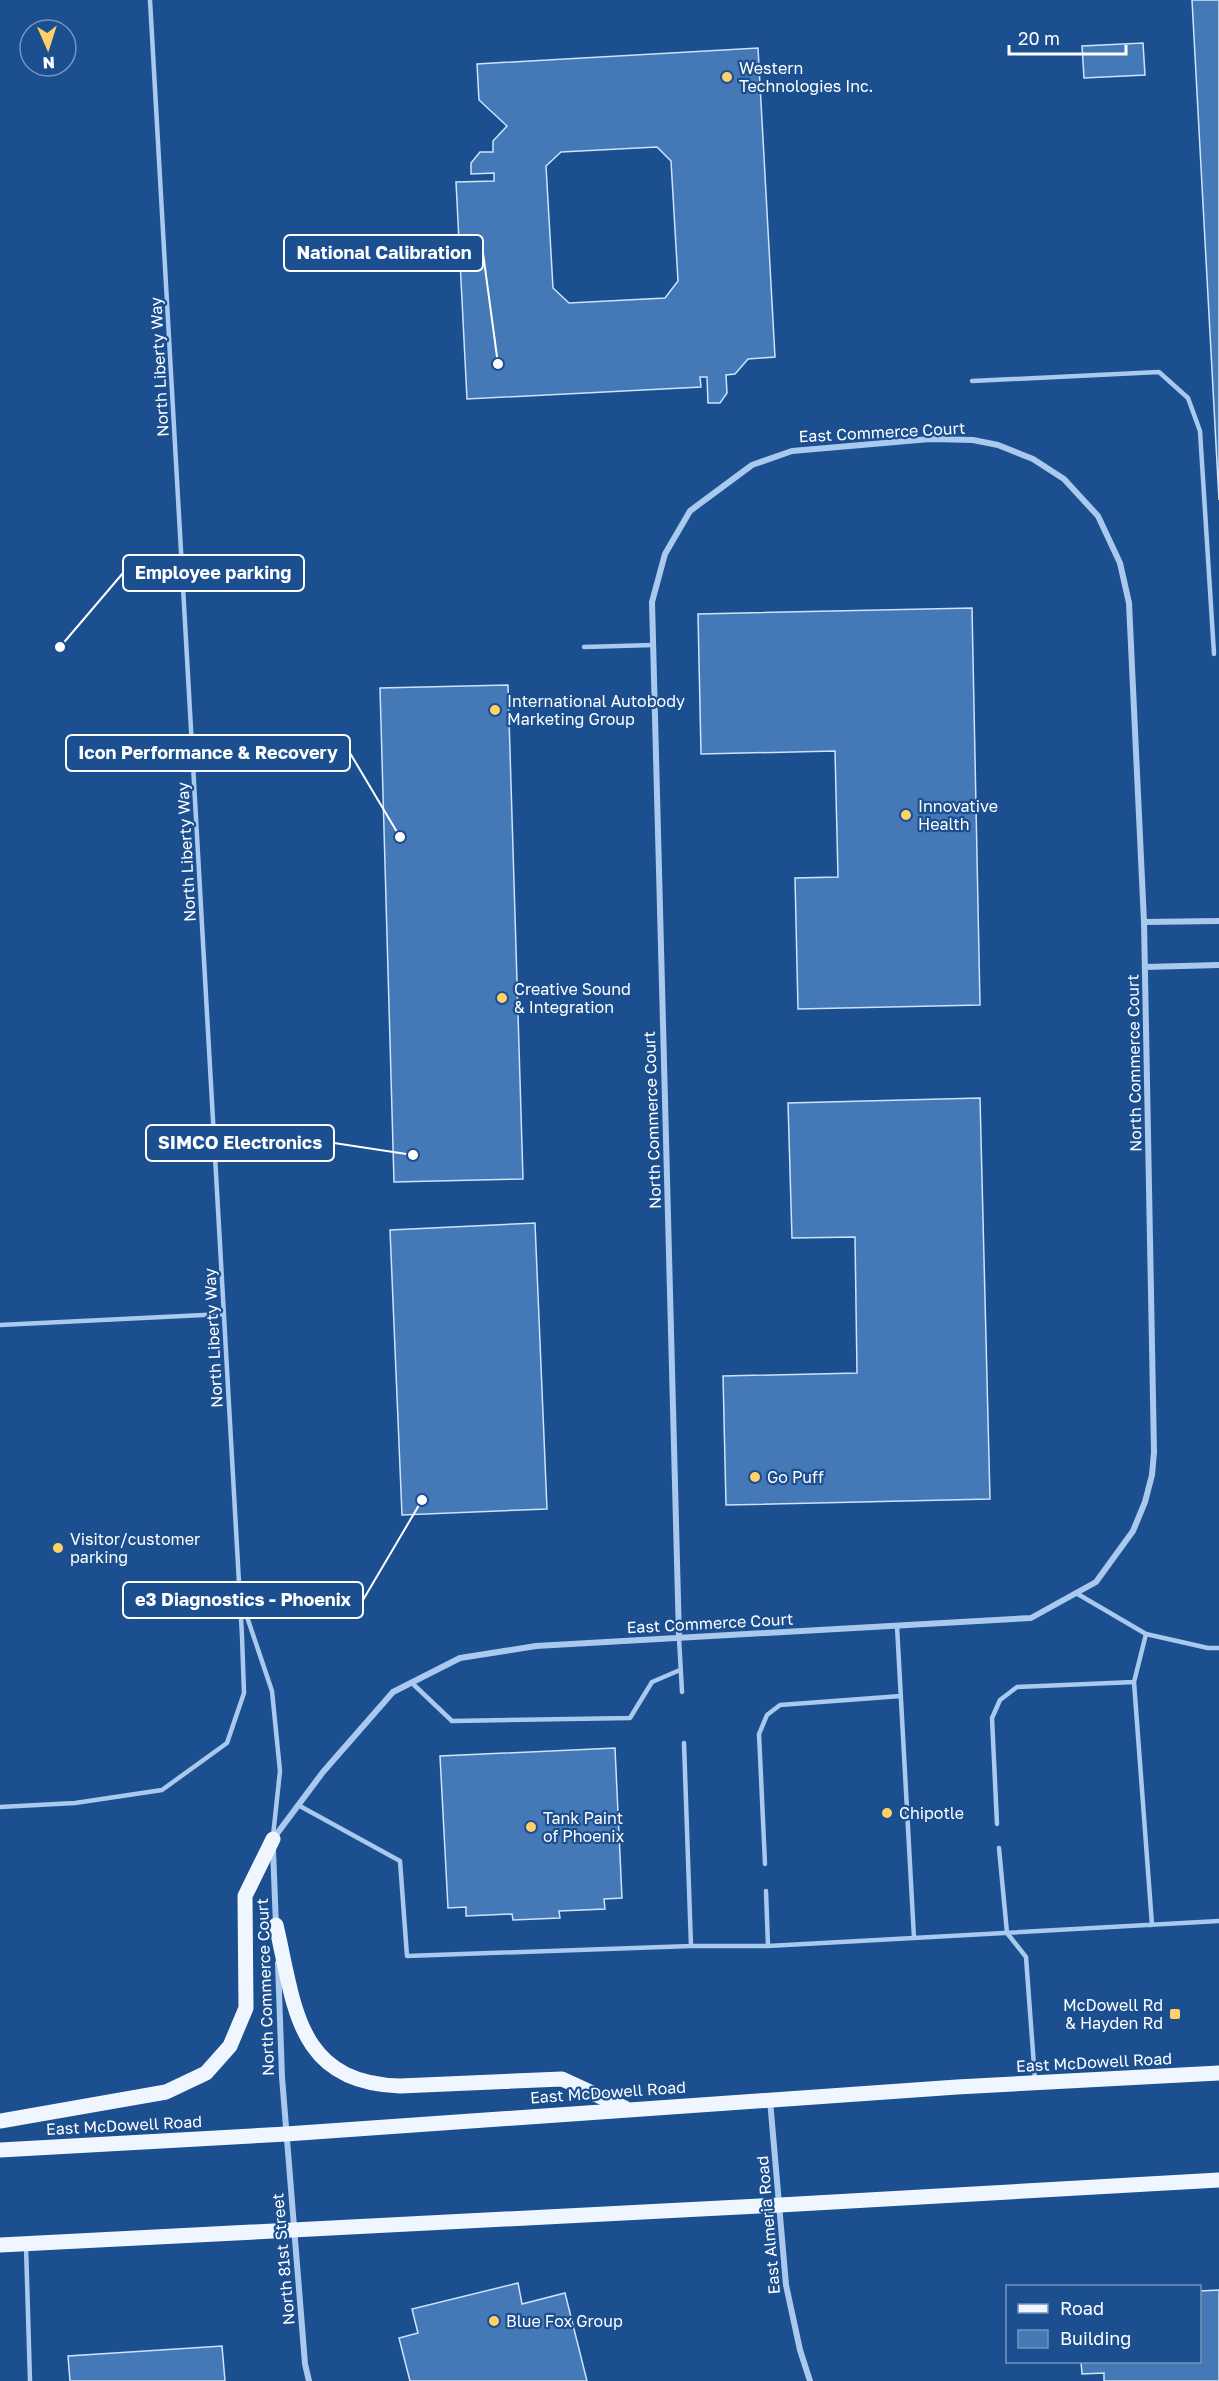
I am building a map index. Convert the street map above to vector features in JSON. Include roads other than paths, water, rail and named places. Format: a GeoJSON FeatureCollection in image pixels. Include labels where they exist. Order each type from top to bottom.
{"type":"FeatureCollection","features":[{"type":"Feature","properties":{"kind":"main road"},"geometry":{"type":"LineString","coordinates":[[0,2121],[166,2092],[206,2073],[230,2046],[246,2008],[245,1896],[273,1839]]}},
{"type":"Feature","properties":{"kind":"main road"},"geometry":{"type":"LineString","coordinates":[[276,1925],[304,2033],[324,2062],[347,2076],[377,2085],[400,2086],[562,2079],[627,2109]]}},
{"type":"Feature","properties":{"kind":"main road","name":"East McDowell Road"},"geometry":{"type":"LineString","coordinates":[[0,2150],[286,2134],[1035,2082],[1219,2073]]}},
{"type":"Feature","properties":{"kind":"main road"},"geometry":{"type":"LineString","coordinates":[[0,2245],[1219,2180]]}},
{"type":"Feature","properties":{"kind":"street","name":"East Commerce Court"},"geometry":{"type":"LineString","coordinates":[[652,602],[665,554],[690,511],[752,465],[792,451],[930,440],[973,440],[998,445],[1034,459],[1064,479],[1098,516],[1120,563],[1129,603],[1130,651]]}},
{"type":"Feature","properties":{"kind":"street","name":"North Commerce Court"},"geometry":{"type":"LineString","coordinates":[[652,602],[679,1638]]}},
{"type":"Feature","properties":{"kind":"street","name":"North Commerce Court"},"geometry":{"type":"LineString","coordinates":[[1130,651],[1144,922],[1154,1452],[1152,1474]]}},
{"type":"Feature","properties":{"kind":"street"},"geometry":{"type":"LineString","coordinates":[[1144,922],[1219,921]]}},
{"type":"Feature","properties":{"kind":"street"},"geometry":{"type":"LineString","coordinates":[[1145,967],[1219,965]]}},
{"type":"Feature","properties":{"kind":"street","name":"East Commerce Court"},"geometry":{"type":"LineString","coordinates":[[273,1839],[323,1772],[393,1692],[460,1658],[536,1646],[1030,1618],[1095,1582],[1133,1531],[1145,1502],[1152,1474]]}},
{"type":"Feature","properties":{"kind":"street","name":"North Commerce Court"},"geometry":{"type":"LineString","coordinates":[[273,1839],[286,2134]]}},
{"type":"Feature","properties":{"kind":"street","name":"East Almeria Road"},"geometry":{"type":"LineString","coordinates":[[770,2099],[786,2285],[800,2350],[810,2381]]}},
{"type":"Feature","properties":{"kind":"street","name":"North 81st Street"},"geometry":{"type":"LineString","coordinates":[[286,2134],[305,2364],[309,2381]]}},
{"type":"Feature","properties":{"kind":"lane","name":"North Liberty Way"},"geometry":{"type":"LineString","coordinates":[[0,1807],[75,1803],[162,1790],[227,1743],[244,1693],[150,0]]}},
{"type":"Feature","properties":{"kind":"lane"},"geometry":{"type":"LineString","coordinates":[[972,381],[1159,372],[1188,398],[1200,431],[1214,654]]}},
{"type":"Feature","properties":{"kind":"lane"},"geometry":{"type":"LineString","coordinates":[[584,647],[653,645]]}},
{"type":"Feature","properties":{"kind":"lane"},"geometry":{"type":"LineString","coordinates":[[0,1325],[224,1314]]}},
{"type":"Feature","properties":{"kind":"lane"},"geometry":{"type":"LineString","coordinates":[[1076,1593],[1146,1634],[1208,1648],[1219,1648]]}},
{"type":"Feature","properties":{"kind":"lane","name":"North Liberty Way"},"geometry":{"type":"LineString","coordinates":[[240,1596],[272,1691],[280,1770],[273,1839]]}},
{"type":"Feature","properties":{"kind":"lane"},"geometry":{"type":"LineString","coordinates":[[897,1626],[914,1938]]}},
{"type":"Feature","properties":{"kind":"lane"},"geometry":{"type":"LineString","coordinates":[[1146,1634],[1134,1682],[1152,1925]]}},
{"type":"Feature","properties":{"kind":"lane"},"geometry":{"type":"LineString","coordinates":[[679,1638],[682,1692]]}},
{"type":"Feature","properties":{"kind":"lane"},"geometry":{"type":"LineString","coordinates":[[412,1683],[452,1721],[630,1718],[652,1682],[680,1670]]}},
{"type":"Feature","properties":{"kind":"lane"},"geometry":{"type":"LineString","coordinates":[[997,1824],[992,1718],[999,1700],[1017,1687],[1134,1682]]}},
{"type":"Feature","properties":{"kind":"lane"},"geometry":{"type":"LineString","coordinates":[[765,1864],[759,1734],[767,1714],[780,1706],[901,1696]]}},
{"type":"Feature","properties":{"kind":"lane"},"geometry":{"type":"LineString","coordinates":[[684,1743],[691,1946]]}},
{"type":"Feature","properties":{"kind":"lane"},"geometry":{"type":"LineString","coordinates":[[298,1805],[400,1861],[408,1956],[691,1946],[768,1946],[1219,1921]]}},
{"type":"Feature","properties":{"kind":"lane"},"geometry":{"type":"LineString","coordinates":[[999,1848],[1007,1934],[1026,1957],[1035,2082]]}},
{"type":"Feature","properties":{"kind":"lane"},"geometry":{"type":"LineString","coordinates":[[766,1891],[768,1946]]}},
{"type":"Feature","properties":{"kind":"lane"},"geometry":{"type":"LineString","coordinates":[[26,2243],[30,2381]]}},
{"type":"Feature","properties":{"kind":"place","name":"Western Technologies Inc."},"geometry":{"type":"Point","coordinates":[727,77]}},
{"type":"Feature","properties":{"kind":"place","name":"National Calibration"},"geometry":{"type":"Point","coordinates":[498,364]}},
{"type":"Feature","properties":{"kind":"place","name":"Employee parking"},"geometry":{"type":"Point","coordinates":[60,647]}},
{"type":"Feature","properties":{"kind":"place","name":"International Autobody Marketing Group"},"geometry":{"type":"Point","coordinates":[495,710]}},
{"type":"Feature","properties":{"kind":"place","name":"Innovative Health"},"geometry":{"type":"Point","coordinates":[906,815]}},
{"type":"Feature","properties":{"kind":"place","name":"Icon Performance & Recovery"},"geometry":{"type":"Point","coordinates":[400,837]}},
{"type":"Feature","properties":{"kind":"place","name":"Creative Sound & Integration"},"geometry":{"type":"Point","coordinates":[502,998]}},
{"type":"Feature","properties":{"kind":"place","name":"SIMCO Electronics"},"geometry":{"type":"Point","coordinates":[413,1155]}},
{"type":"Feature","properties":{"kind":"place","name":"Go Puff"},"geometry":{"type":"Point","coordinates":[755,1477]}},
{"type":"Feature","properties":{"kind":"place","name":"e3 Diagnostics - Phoenix"},"geometry":{"type":"Point","coordinates":[422,1500]}},
{"type":"Feature","properties":{"kind":"place","name":"Visitor/customer parking"},"geometry":{"type":"Point","coordinates":[58,1548]}},
{"type":"Feature","properties":{"kind":"place","name":"Chipotle"},"geometry":{"type":"Point","coordinates":[887,1813]}},
{"type":"Feature","properties":{"kind":"place","name":"Tank Paint of Phoenix"},"geometry":{"type":"Point","coordinates":[531,1827]}},
{"type":"Feature","properties":{"kind":"place","name":"McDowell Rd & Hayden Rd"},"geometry":{"type":"Point","coordinates":[1175,2014]}},
{"type":"Feature","properties":{"kind":"place","name":"Blue Fox Group"},"geometry":{"type":"Point","coordinates":[494,2321]}}]}
